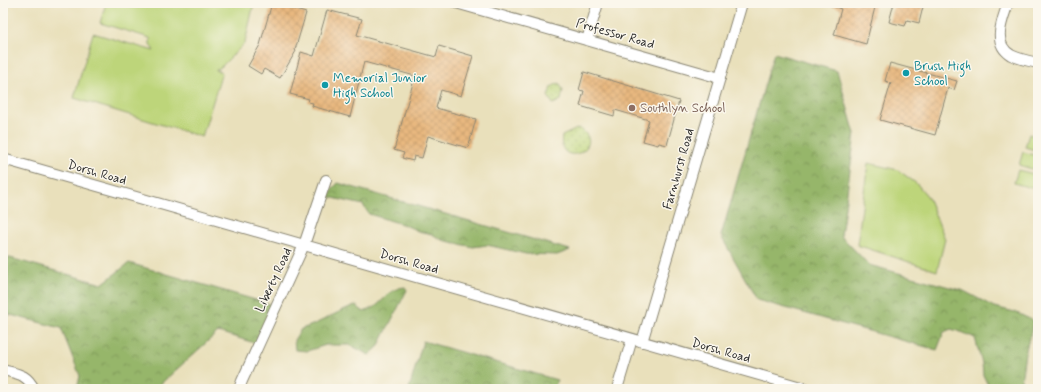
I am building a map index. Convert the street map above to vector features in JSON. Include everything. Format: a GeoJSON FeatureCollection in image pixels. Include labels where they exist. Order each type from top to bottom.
{"type":"FeatureCollection","features":[{"type":"Feature","properties":{"kind":"street","name":"Professor Road"},"geometry":{"type":"LineString","coordinates":[[456,3],[720,78]]}},
{"type":"Feature","properties":{"kind":"street"},"geometry":{"type":"LineString","coordinates":[[587,40],[598,3]]}},
{"type":"Feature","properties":{"kind":"street","name":"Farnhurst Road"},"geometry":{"type":"LineString","coordinates":[[642,342],[742,3]]}},
{"type":"Feature","properties":{"kind":"street"},"geometry":{"type":"LineString","coordinates":[[1008,3],[1000,33],[1000,39],[1004,49],[1017,57],[1038,63]]}},
{"type":"Feature","properties":{"kind":"street","name":"Dorsh Road"},"geometry":{"type":"LineString","coordinates":[[3,159],[808,389]]}},
{"type":"Feature","properties":{"kind":"street","name":"Liberty Road"},"geometry":{"type":"LineString","coordinates":[[239,389],[304,245],[326,180]]}},
{"type":"Feature","properties":{"kind":"street"},"geometry":{"type":"LineString","coordinates":[[617,389],[632,339]]}},
{"type":"Feature","properties":{"kind":"street"},"geometry":{"type":"LineString","coordinates":[[3,370],[23,375],[34,389]]}},
{"type":"Feature","properties":{"kind":"green space"},"geometry":{"type":"Polygon","coordinates":[[[106,3],[254,3],[245,43],[221,67],[215,70],[222,72],[202,137],[74,98],[93,33],[154,51],[150,44],[150,38],[100,23],[106,3]]]}},
{"type":"Feature","properties":{"kind":"green space"},"geometry":{"type":"Polygon","coordinates":[[[774,53],[837,71],[855,134],[841,236],[869,265],[964,291],[994,307],[1015,312],[1034,321],[1025,353],[1020,389],[990,389],[983,375],[982,363],[975,338],[964,333],[951,329],[944,332],[937,350],[757,300],[721,236],[774,53]]]}},
{"type":"Feature","properties":{"kind":"green space"},"geometry":{"type":"Polygon","coordinates":[[[559,83],[563,90],[561,100],[553,104],[548,96],[551,87],[559,83]]]}},
{"type":"Feature","properties":{"kind":"green space"},"geometry":{"type":"Polygon","coordinates":[[[579,128],[587,135],[589,142],[586,148],[580,153],[566,153],[562,147],[562,136],[579,128]]]}},
{"type":"Feature","properties":{"kind":"green space"},"geometry":{"type":"Polygon","coordinates":[[[1029,134],[1038,137],[1038,151],[1025,147],[1029,134]]]}},
{"type":"Feature","properties":{"kind":"green space"},"geometry":{"type":"Polygon","coordinates":[[[1023,152],[1038,156],[1038,171],[1019,165],[1023,152]]]}},
{"type":"Feature","properties":{"kind":"green space"},"geometry":{"type":"Polygon","coordinates":[[[868,163],[898,170],[917,184],[928,197],[945,239],[937,271],[857,245],[868,163]]]}},
{"type":"Feature","properties":{"kind":"green space"},"geometry":{"type":"Polygon","coordinates":[[[1018,170],[1038,175],[1038,190],[1014,183],[1018,170]]]}},
{"type":"Feature","properties":{"kind":"green space"},"geometry":{"type":"Polygon","coordinates":[[[338,183],[570,250],[557,255],[526,254],[487,245],[473,247],[442,240],[432,234],[418,231],[405,225],[369,214],[363,205],[329,197],[329,193],[338,183]]]}},
{"type":"Feature","properties":{"kind":"green space"},"geometry":{"type":"Polygon","coordinates":[[[3,256],[102,284],[129,263],[276,306],[258,344],[218,332],[155,389],[77,389],[80,376],[61,328],[3,313],[3,256]]]}},
{"type":"Feature","properties":{"kind":"green space"},"geometry":{"type":"Polygon","coordinates":[[[405,287],[407,290],[378,347],[369,355],[350,345],[326,345],[307,351],[295,350],[294,340],[301,329],[355,305],[364,312],[376,306],[392,291],[405,287]]]}},
{"type":"Feature","properties":{"kind":"green space"},"geometry":{"type":"Polygon","coordinates":[[[423,341],[557,380],[554,389],[409,389],[423,341]]]}},
{"type":"Feature","properties":{"kind":"building"},"geometry":{"type":"Polygon","coordinates":[[[272,3],[306,13],[295,50],[296,51],[280,78],[264,69],[261,74],[248,66],[260,45],[272,3]]]}},
{"type":"Feature","properties":{"kind":"building"},"geometry":{"type":"Polygon","coordinates":[[[829,3],[876,3],[866,44],[834,35],[841,9],[829,5],[829,3]]]}},
{"type":"Feature","properties":{"kind":"building"},"geometry":{"type":"Polygon","coordinates":[[[894,3],[924,3],[919,23],[907,20],[905,26],[889,22],[894,3]]]}},
{"type":"Feature","properties":{"kind":"building","name":"Memorial Junior High School"},"geometry":{"type":"Polygon","coordinates":[[[327,10],[362,19],[357,35],[436,57],[439,46],[473,56],[461,96],[441,90],[436,108],[476,119],[468,148],[428,136],[422,158],[414,156],[413,161],[402,158],[404,153],[394,150],[415,76],[364,62],[350,117],[312,106],[313,103],[308,102],[309,99],[290,94],[301,52],[314,56],[327,10]]]}},
{"type":"Feature","properties":{"kind":"building","name":"Brush High School"},"geometry":{"type":"Polygon","coordinates":[[[890,63],[957,81],[954,90],[948,88],[935,135],[880,120],[891,83],[885,81],[890,63]]]}},
{"type":"Feature","properties":{"kind":"building","name":"Southlyn School"},"geometry":{"type":"Polygon","coordinates":[[[584,72],[679,101],[667,145],[659,143],[658,145],[643,141],[649,120],[615,110],[614,116],[580,106],[584,91],[579,90],[584,72]]]}},
{"type":"Feature","properties":{"kind":"place","name":"Brush High School"},"geometry":{"type":"Point","coordinates":[906,73]}},
{"type":"Feature","properties":{"kind":"place","name":"Memorial Junior High School"},"geometry":{"type":"Point","coordinates":[325,85]}},
{"type":"Feature","properties":{"kind":"place","name":"Southlyn School"},"geometry":{"type":"Point","coordinates":[632,108]}}]}
